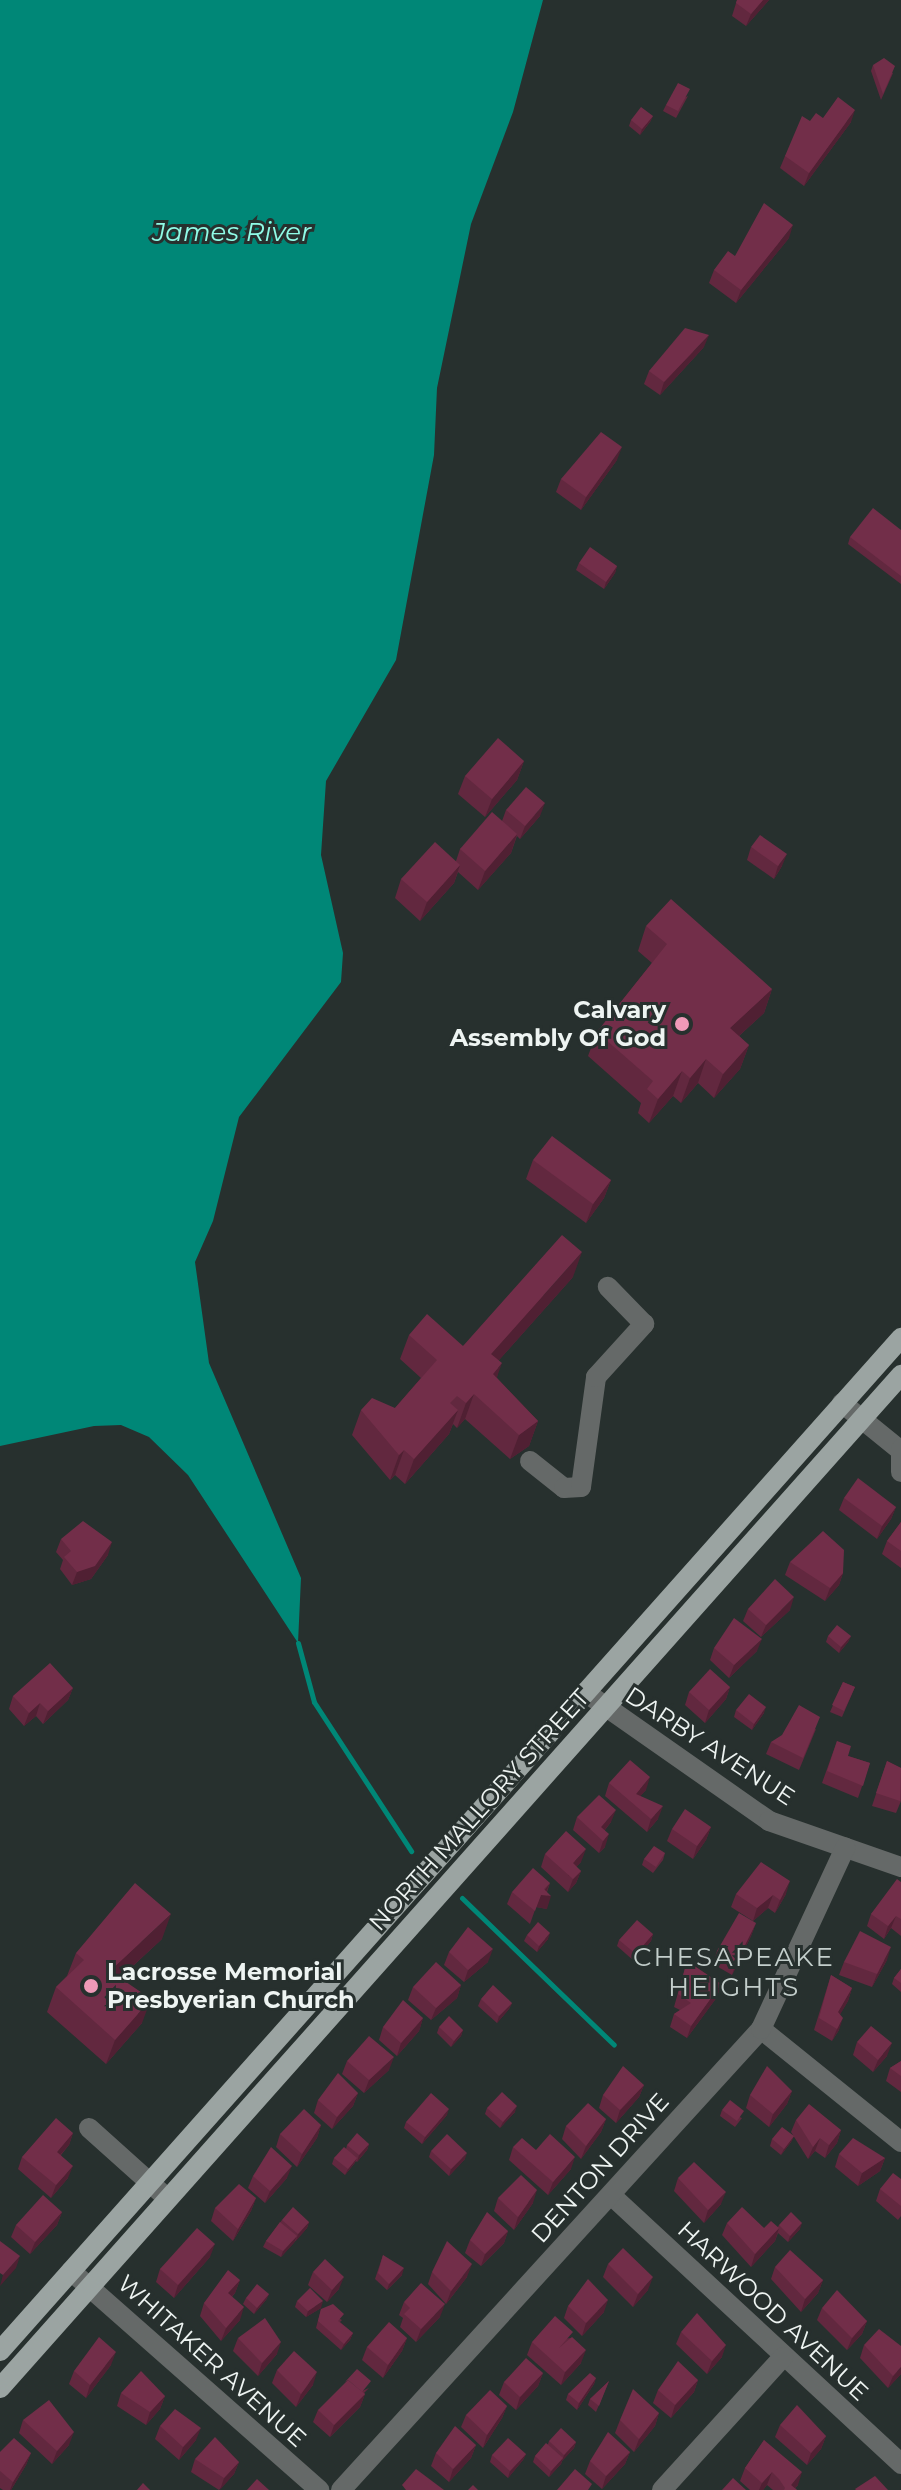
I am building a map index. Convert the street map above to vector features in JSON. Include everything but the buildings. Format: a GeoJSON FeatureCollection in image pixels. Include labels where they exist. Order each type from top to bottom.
{"type":"FeatureCollection","features":[{"type":"Feature","properties":{"kind":"main road","name":"NORTH MALLORY STREET"},"geometry":{"type":"LineString","coordinates":[[0,2351],[901,1338]]}},
{"type":"Feature","properties":{"kind":"main road","name":"NORTH MALLORY STREET"},"geometry":{"type":"LineString","coordinates":[[0,2388],[901,1375]]}},
{"type":"Feature","properties":{"kind":"street"},"geometry":{"type":"LineString","coordinates":[[530,1461],[564,1488],[581,1487],[596,1377],[644,1324],[608,1287]]}},
{"type":"Feature","properties":{"kind":"street"},"geometry":{"type":"LineString","coordinates":[[842,1403],[900,1450],[901,1472]]}},
{"type":"Feature","properties":{"kind":"street","name":"DARBY AVENUE"},"geometry":{"type":"LineString","coordinates":[[585,1692],[769,1821],[901,1867]]}},
{"type":"Feature","properties":{"kind":"street","name":"DENTON DRIVE"},"geometry":{"type":"LineString","coordinates":[[341,2490],[761,2029],[845,1848]]}},
{"type":"Feature","properties":{"kind":"street"},"geometry":{"type":"LineString","coordinates":[[761,2029],[901,2142]]}},
{"type":"Feature","properties":{"kind":"street"},"geometry":{"type":"LineString","coordinates":[[89,2128],[167,2198]]}},
{"type":"Feature","properties":{"kind":"street","name":"HARWOOD AVENUE"},"geometry":{"type":"LineString","coordinates":[[611,2195],[901,2464]]}},
{"type":"Feature","properties":{"kind":"street","name":"WHITAKER AVENUE"},"geometry":{"type":"LineString","coordinates":[[71,2271],[319,2490]]}},
{"type":"Feature","properties":{"kind":"street"},"geometry":{"type":"LineString","coordinates":[[662,2490],[783,2357]]}},
{"type":"Feature","properties":{"kind":"water","name":"James River"},"geometry":{"type":"Polygon","coordinates":[[[0,0],[543,0],[513,112],[471,224],[437,388],[434,455],[396,660],[326,781],[321,855],[343,953],[341,982],[239,1117],[213,1221],[195,1262],[209,1363],[301,1578],[298,1643],[188,1475],[149,1437],[121,1425],[94,1426],[0,1446],[0,0]]]}},
{"type":"Feature","properties":{"kind":"waterway"},"geometry":{"type":"LineString","coordinates":[[298,1643],[314,1702],[411,1851]]}},
{"type":"Feature","properties":{"kind":"waterway"},"geometry":{"type":"LineString","coordinates":[[462,1898],[614,2045]]}},
{"type":"Feature","properties":{"kind":"place","name":"Calvary Assembly Of God"},"geometry":{"type":"Point","coordinates":[682,1024]}},
{"type":"Feature","properties":{"kind":"place","name":"Lacrosse Memorial Presbyerian Church"},"geometry":{"type":"Point","coordinates":[91,1986]}},
{"type":"Feature","properties":{"kind":"district","name":"CHESAPEAKE HEIGHTS"},"geometry":{"type":"Point","coordinates":[734,1973]}}]}
